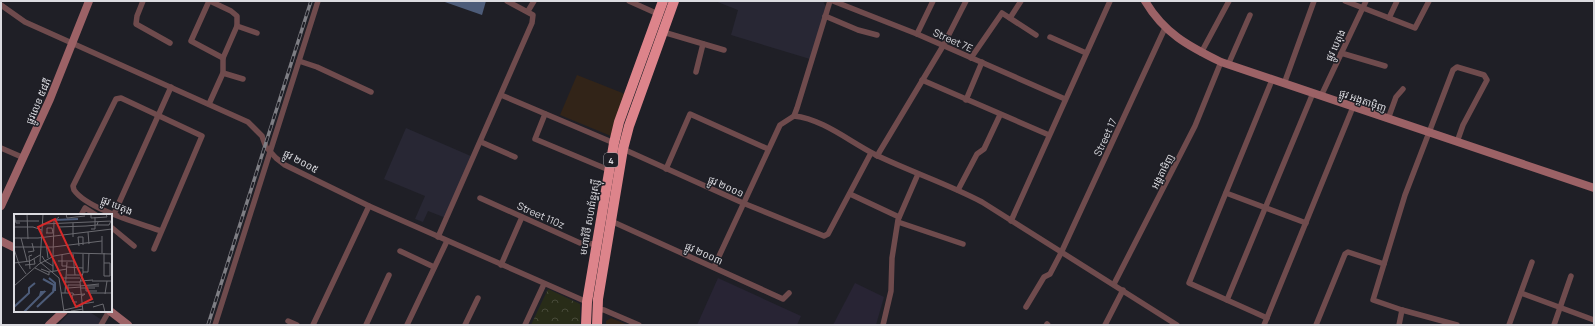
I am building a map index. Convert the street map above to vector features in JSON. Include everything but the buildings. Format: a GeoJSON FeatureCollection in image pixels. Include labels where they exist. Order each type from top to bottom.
{"type":"FeatureCollection","features":[{"type":"Feature","properties":{"kind":"highway","name":"មហាវិថី សហព័ន្ធរុស្ស៊ី"},"geometry":{"type":"LineString","coordinates":[[586,325],[587,302],[614,143],[619,122],[663,1]]}},
{"type":"Feature","properties":{"kind":"highway","name":"4"},"geometry":{"type":"LineString","coordinates":[[597,325],[611,221],[623,149],[629,126],[674,1]]}},
{"type":"Feature","properties":{"kind":"street","name":"ផ្លូវលេខ ៥៨ភី"},"geometry":{"type":"LineString","coordinates":[[1,206],[24,158],[73,43],[89,1]]}},
{"type":"Feature","properties":{"kind":"street"},"geometry":{"type":"LineString","coordinates":[[143,1],[137,16],[136,24],[170,43]]}},
{"type":"Feature","properties":{"kind":"street"},"geometry":{"type":"LineString","coordinates":[[209,104],[223,73],[223,58],[237,26],[238,16],[210,1],[191,41],[223,58]]}},
{"type":"Feature","properties":{"kind":"street"},"geometry":{"type":"LineString","coordinates":[[215,325],[318,1]]}},
{"type":"Feature","properties":{"kind":"street"},"geometry":{"type":"LineString","coordinates":[[438,237],[532,23],[533,15],[528,10],[507,1]]}},
{"type":"Feature","properties":{"kind":"street"},"geometry":{"type":"LineString","coordinates":[[528,10],[534,1]]}},
{"type":"Feature","properties":{"kind":"street"},"geometry":{"type":"LineString","coordinates":[[629,1],[658,14]]}},
{"type":"Feature","properties":{"kind":"street"},"geometry":{"type":"LineString","coordinates":[[794,116],[830,1]]}},
{"type":"Feature","properties":{"kind":"street","name":"Street 7E"},"geometry":{"type":"LineString","coordinates":[[833,1],[917,34],[1065,99]]}},
{"type":"Feature","properties":{"kind":"street"},"geometry":{"type":"LineString","coordinates":[[917,34],[933,1]]}},
{"type":"Feature","properties":{"kind":"street"},"geometry":{"type":"LineString","coordinates":[[877,156],[943,46],[966,1]]}},
{"type":"Feature","properties":{"kind":"street"},"geometry":{"type":"LineString","coordinates":[[1010,18],[1021,1]]}},
{"type":"Feature","properties":{"kind":"street"},"geometry":{"type":"LineString","coordinates":[[1011,221],[1110,1]]}},
{"type":"Feature","properties":{"kind":"street"},"geometry":{"type":"LineString","coordinates":[[1201,53],[1229,1]]}},
{"type":"Feature","properties":{"kind":"street"},"geometry":{"type":"LineString","coordinates":[[1284,84],[1314,1]]}},
{"type":"Feature","properties":{"kind":"street"},"geometry":{"type":"LineString","coordinates":[[1345,1],[1413,28],[1417,27],[1428,1]]}},
{"type":"Feature","properties":{"kind":"street","name":"ផ្លូវ បេតុង"},"geometry":{"type":"LineString","coordinates":[[1227,300],[1266,208],[1317,95],[1341,53],[1366,1]]}},
{"type":"Feature","properties":{"kind":"street"},"geometry":{"type":"LineString","coordinates":[[1389,18],[1397,1]]}},
{"type":"Feature","properties":{"kind":"street","name":"ផ្លូវ អង្តតាម៉ិញ"},"geometry":{"type":"LineString","coordinates":[[1148,3],[1166,28],[1179,39],[1201,53],[1224,64],[1594,188]]}},
{"type":"Feature","properties":{"kind":"street","name":"ផ្លូវ ២០០៥"},"geometry":{"type":"LineString","coordinates":[[1,6],[25,22],[248,122],[262,136],[266,147],[270,152],[285,165],[438,237],[587,302]]}},
{"type":"Feature","properties":{"kind":"street"},"geometry":{"type":"LineString","coordinates":[[971,58],[1002,13],[1036,35]]}},
{"type":"Feature","properties":{"kind":"street","name":"អង្គតាមិញ"},"geometry":{"type":"LineString","coordinates":[[1114,284],[1250,15]]}},
{"type":"Feature","properties":{"kind":"street"},"geometry":{"type":"LineString","coordinates":[[825,16],[858,30],[877,35]]}},
{"type":"Feature","properties":{"kind":"street"},"geometry":{"type":"LineString","coordinates":[[237,26],[257,33]]}},
{"type":"Feature","properties":{"kind":"street","name":"Street 17"},"geometry":{"type":"LineString","coordinates":[[1026,307],[1044,277],[1050,274],[1061,253],[1166,28]]}},
{"type":"Feature","properties":{"kind":"street"},"geometry":{"type":"LineString","coordinates":[[663,32],[724,50]]}},
{"type":"Feature","properties":{"kind":"street"},"geometry":{"type":"LineString","coordinates":[[1050,37],[1086,53]]}},
{"type":"Feature","properties":{"kind":"street"},"geometry":{"type":"LineString","coordinates":[[696,72],[703,44]]}},
{"type":"Feature","properties":{"kind":"street"},"geometry":{"type":"LineString","coordinates":[[1341,53],[1385,66]]}},
{"type":"Feature","properties":{"kind":"street"},"geometry":{"type":"LineString","coordinates":[[299,61],[317,67],[371,92]]}},
{"type":"Feature","properties":{"kind":"street"},"geometry":{"type":"LineString","coordinates":[[966,100],[982,62]]}},
{"type":"Feature","properties":{"kind":"street"},"geometry":{"type":"LineString","coordinates":[[1457,142],[1465,120],[1487,80],[1484,75],[1455,68],[1428,132],[1405,195],[1373,300],[1402,310],[1457,325]]}},
{"type":"Feature","properties":{"kind":"street"},"geometry":{"type":"LineString","coordinates":[[223,73],[243,79]]}},
{"type":"Feature","properties":{"kind":"street"},"geometry":{"type":"LineString","coordinates":[[922,80],[1049,135]]}},
{"type":"Feature","properties":{"kind":"street"},"geometry":{"type":"LineString","coordinates":[[1267,318],[1189,283],[1272,80]]}},
{"type":"Feature","properties":{"kind":"street"},"geometry":{"type":"LineString","coordinates":[[114,214],[171,87]]}},
{"type":"Feature","properties":{"kind":"street"},"geometry":{"type":"LineString","coordinates":[[1388,119],[1396,97],[1403,89]]}},
{"type":"Feature","properties":{"kind":"street"},"geometry":{"type":"LineString","coordinates":[[501,95],[614,143]]}},
{"type":"Feature","properties":{"kind":"street","name":"ផ្លូវ បេតុង"},"geometry":{"type":"LineString","coordinates":[[159,116],[121,98],[116,99],[73,186],[76,193],[86,201],[114,214],[161,231]]}},
{"type":"Feature","properties":{"kind":"street"},"geometry":{"type":"LineString","coordinates":[[1264,325],[1353,107]]}},
{"type":"Feature","properties":{"kind":"street"},"geometry":{"type":"LineString","coordinates":[[545,114],[535,139],[609,170]]}},
{"type":"Feature","properties":{"kind":"street"},"geometry":{"type":"LineString","coordinates":[[666,169],[690,114],[768,149]]}},
{"type":"Feature","properties":{"kind":"street"},"geometry":{"type":"LineString","coordinates":[[958,190],[976,154],[984,149],[1000,114]]}},
{"type":"Feature","properties":{"kind":"street"},"geometry":{"type":"LineString","coordinates":[[154,249],[202,136],[159,116]]}},
{"type":"Feature","properties":{"kind":"street"},"geometry":{"type":"LineString","coordinates":[[714,268],[742,203],[780,125],[794,116],[801,116],[828,128],[877,156],[958,190],[1114,284],[1177,325]]}},
{"type":"Feature","properties":{"kind":"street"},"geometry":{"type":"LineString","coordinates":[[481,142],[515,157]]}},
{"type":"Feature","properties":{"kind":"street"},"geometry":{"type":"LineString","coordinates":[[1,148],[24,158]]}},
{"type":"Feature","properties":{"kind":"street","name":"ផ្លូវ ២០០១"},"geometry":{"type":"LineString","coordinates":[[623,149],[742,203],[822,236],[828,234],[850,194]]}},
{"type":"Feature","properties":{"kind":"street"},"geometry":{"type":"LineString","coordinates":[[871,153],[850,194],[914,229],[930,232],[963,244]]}},
{"type":"Feature","properties":{"kind":"street"},"geometry":{"type":"LineString","coordinates":[[883,325],[891,291],[892,258],[898,220],[918,174]]}},
{"type":"Feature","properties":{"kind":"street"},"geometry":{"type":"LineString","coordinates":[[1226,193],[1306,223]]}},
{"type":"Feature","properties":{"kind":"street","name":"Street 110z"},"geometry":{"type":"LineString","coordinates":[[480,198],[580,243],[596,244]]}},
{"type":"Feature","properties":{"kind":"street"},"geometry":{"type":"LineString","coordinates":[[314,325],[370,206]]}},
{"type":"Feature","properties":{"kind":"street"},"geometry":{"type":"LineString","coordinates":[[82,214],[85,208],[94,214]]}},
{"type":"Feature","properties":{"kind":"street"},"geometry":{"type":"LineString","coordinates":[[501,265],[522,217]]}},
{"type":"Feature","properties":{"kind":"street","name":"ផ្លូវ ២០០៣"},"geometry":{"type":"LineString","coordinates":[[611,221],[783,299],[789,293]]}},
{"type":"Feature","properties":{"kind":"street"},"geometry":{"type":"LineString","coordinates":[[112,228],[134,246]]}},
{"type":"Feature","properties":{"kind":"street"},"geometry":{"type":"LineString","coordinates":[[1,241],[14,248]]}},
{"type":"Feature","properties":{"kind":"street"},"geometry":{"type":"LineString","coordinates":[[407,325],[447,241]]}},
{"type":"Feature","properties":{"kind":"street"},"geometry":{"type":"LineString","coordinates":[[400,251],[434,267]]}},
{"type":"Feature","properties":{"kind":"street"},"geometry":{"type":"LineString","coordinates":[[1316,325],[1345,254],[1348,252],[1384,264]]}},
{"type":"Feature","properties":{"kind":"street"},"geometry":{"type":"LineString","coordinates":[[1509,325],[1532,262]]}},
{"type":"Feature","properties":{"kind":"street"},"geometry":{"type":"LineString","coordinates":[[366,325],[389,275]]}},
{"type":"Feature","properties":{"kind":"street"},"geometry":{"type":"LineString","coordinates":[[1554,325],[1571,276]]}},
{"type":"Feature","properties":{"kind":"street"},"geometry":{"type":"LineString","coordinates":[[525,325],[544,284]]}},
{"type":"Feature","properties":{"kind":"street"},"geometry":{"type":"LineString","coordinates":[[1105,325],[1123,290]]}},
{"type":"Feature","properties":{"kind":"street"},"geometry":{"type":"LineString","coordinates":[[1520,292],[1594,320]]}},
{"type":"Feature","properties":{"kind":"street"},"geometry":{"type":"LineString","coordinates":[[466,325],[478,298]]}},
{"type":"Feature","properties":{"kind":"street"},"geometry":{"type":"LineString","coordinates":[[598,309],[604,310],[640,325]]}},
{"type":"Feature","properties":{"kind":"street"},"geometry":{"type":"LineString","coordinates":[[1399,325],[1402,310]]}},
{"type":"Feature","properties":{"kind":"street"},"geometry":{"type":"LineString","coordinates":[[49,325],[63,312]]}},
{"type":"Feature","properties":{"kind":"street"},"geometry":{"type":"LineString","coordinates":[[101,325],[108,312]]}},
{"type":"Feature","properties":{"kind":"street"},"geometry":{"type":"LineString","coordinates":[[110,312],[128,325]]}},
{"type":"Feature","properties":{"kind":"street"},"geometry":{"type":"LineString","coordinates":[[288,321],[296,325]]}},
{"type":"Feature","properties":{"kind":"shaded area"},"geometry":{"type":"Polygon","coordinates":[[[715,1],[823,1],[826,7],[810,59],[731,35],[738,10],[715,1]]]}},
{"type":"Feature","properties":{"kind":"shaded area"},"geometry":{"type":"Polygon","coordinates":[[[577,75],[625,94],[611,136],[560,115],[577,75]]]}},
{"type":"Feature","properties":{"kind":"shaded area"},"geometry":{"type":"Polygon","coordinates":[[[406,128],[473,157],[446,218],[428,211],[423,222],[415,219],[425,196],[384,179],[406,128]]]}},
{"type":"Feature","properties":{"kind":"shaded area"},"geometry":{"type":"Polygon","coordinates":[[[718,278],[801,316],[797,325],[697,325],[718,278]]]}},
{"type":"Feature","properties":{"kind":"shaded area"},"geometry":{"type":"Polygon","coordinates":[[[855,283],[884,297],[876,325],[833,325],[855,283]]]}},
{"type":"Feature","properties":{"kind":"shaded area"},"geometry":{"type":"Polygon","coordinates":[[[70,312],[90,312],[102,320],[99,325],[58,325],[70,312]]]}},
{"type":"Feature","properties":{"kind":"shaded area"},"geometry":{"type":"Polygon","coordinates":[[[611,318],[628,325],[606,325],[606,321],[611,318]]]}},
{"type":"Feature","properties":{"kind":"green space"},"geometry":{"type":"Polygon","coordinates":[[[548,289],[580,304],[580,325],[531,325],[548,289]]]}},
{"type":"Feature","properties":{"kind":"water"},"geometry":{"type":"Polygon","coordinates":[[[442,1],[486,1],[482,15],[442,1]]]}},
{"type":"Feature","properties":{"kind":"railway"},"geometry":{"type":"LineString","coordinates":[[208,325],[311,1]]}}]}
